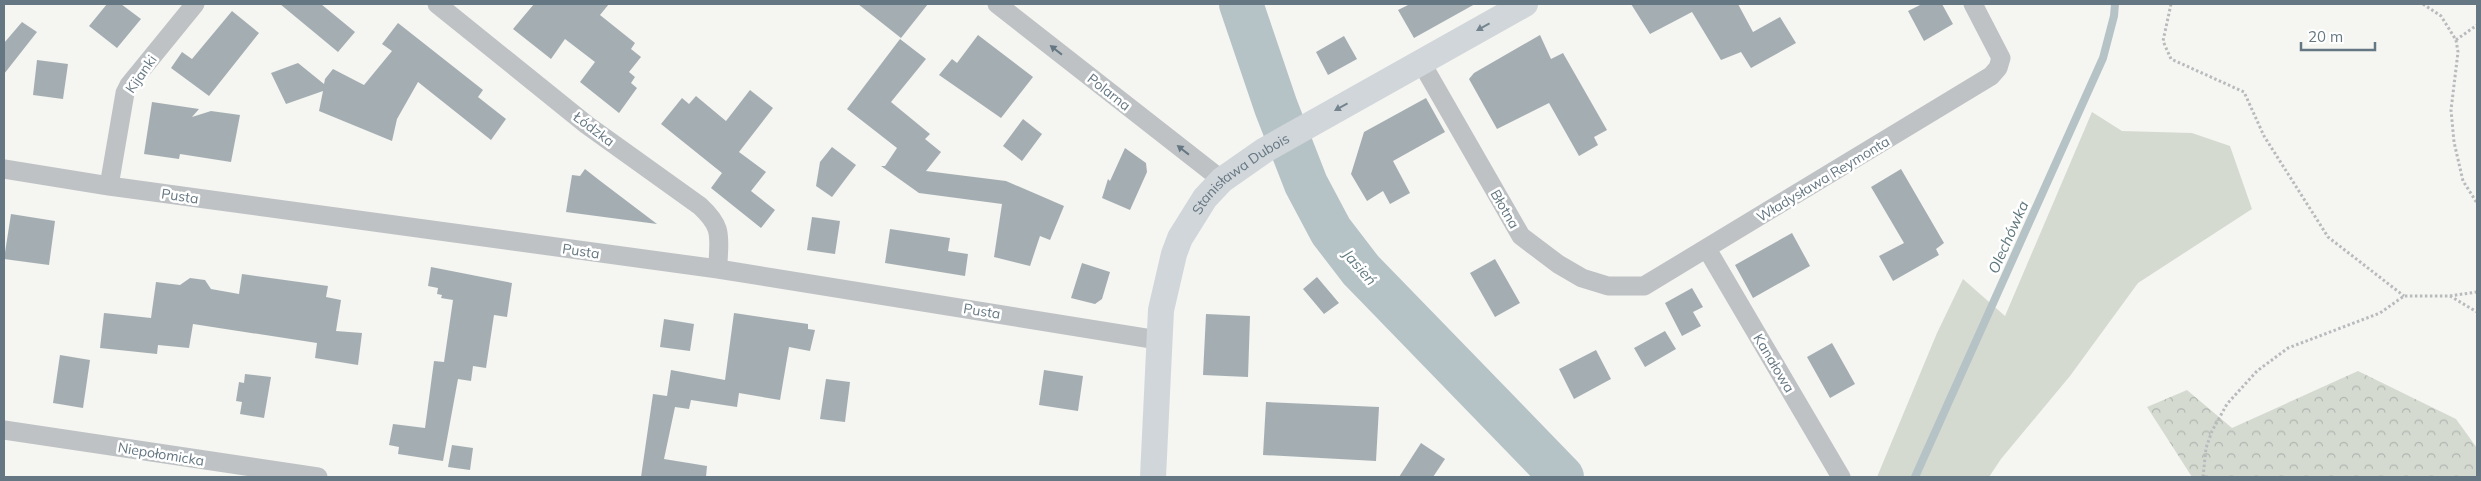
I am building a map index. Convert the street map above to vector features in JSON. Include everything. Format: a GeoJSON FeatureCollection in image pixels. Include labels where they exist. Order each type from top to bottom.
{"type":"FeatureCollection","features":[{"type":"Feature","properties":{"kind":"street","name":"Kijanki"},"geometry":{"type":"LineString","coordinates":[[109,186],[125,93],[129,85],[195,4]]}},
{"type":"Feature","properties":{"kind":"street","name":"Łódzka"},"geometry":{"type":"LineString","coordinates":[[437,4],[587,125],[700,206],[714,219],[718,227],[718,269]]}},
{"type":"Feature","properties":{"kind":"street","name":"Polarna"},"geometry":{"type":"LineString","coordinates":[[997,4],[1222,180]]}},
{"type":"Feature","properties":{"kind":"street","name":"Stanisława Dubois"},"geometry":{"type":"LineString","coordinates":[[1153,477],[1158,340],[1166,284],[1180,238],[1205,198],[1222,180],[1265,150],[1525,4]]}},
{"type":"Feature","properties":{"kind":"street","name":"Władysława Reymonta"},"geometry":{"type":"LineString","coordinates":[[1644,286],[1707,250],[1980,84],[1998,68],[2001,58],[1997,47],[1973,4]]}},
{"type":"Feature","properties":{"kind":"street","name":"Błotna"},"geometry":{"type":"LineString","coordinates":[[1421,62],[1521,236],[1558,264],[1582,278],[1608,286],[1644,286]]}},
{"type":"Feature","properties":{"kind":"street","name":"Pusta"},"geometry":{"type":"LineString","coordinates":[[4,169],[109,186],[718,269],[1158,340]]}},
{"type":"Feature","properties":{"kind":"street","name":"Kanałowa"},"geometry":{"type":"LineString","coordinates":[[1707,250],[1841,477]]}},
{"type":"Feature","properties":{"kind":"street","name":"Niepołomicka"},"geometry":{"type":"LineString","coordinates":[[4,430],[318,477]]}},
{"type":"Feature","properties":{"kind":"path"},"geometry":{"type":"LineString","coordinates":[[2171,4],[2163,42],[2171,59],[2244,92],[2264,136],[2328,237],[2404,296]]}},
{"type":"Feature","properties":{"kind":"path"},"geometry":{"type":"LineString","coordinates":[[2423,4],[2441,16],[2456,40],[2458,52],[2451,110],[2454,142],[2463,180],[2477,204]]}},
{"type":"Feature","properties":{"kind":"path"},"geometry":{"type":"LineString","coordinates":[[2456,40],[2477,26]]}},
{"type":"Feature","properties":{"kind":"path"},"geometry":{"type":"LineString","coordinates":[[2203,477],[2206,448],[2212,431],[2227,404],[2257,371],[2288,348],[2380,312],[2404,296],[2449,296],[2477,292]]}},
{"type":"Feature","properties":{"kind":"path"},"geometry":{"type":"LineString","coordinates":[[2449,296],[2477,312]]}},
{"type":"Feature","properties":{"kind":"green space"},"geometry":{"type":"Polygon","coordinates":[[[2092,112],[2122,131],[2192,133],[2230,146],[2252,209],[2138,283],[2070,376],[2001,459],[1989,477],[1877,477],[1937,333],[1963,279],[2005,316],[2092,112]]]}},
{"type":"Feature","properties":{"kind":"green space"},"geometry":{"type":"Polygon","coordinates":[[[2358,371],[2456,419],[2477,448],[2477,477],[2192,477],[2147,407],[2187,390],[2232,428],[2358,371]]]}},
{"type":"Feature","properties":{"kind":"building"},"geometry":{"type":"Polygon","coordinates":[[[107,4],[121,4],[141,19],[117,48],[89,26],[107,4]]]}},
{"type":"Feature","properties":{"kind":"building"},"geometry":{"type":"Polygon","coordinates":[[[280,4],[321,4],[355,32],[338,52],[280,4]]]}},
{"type":"Feature","properties":{"kind":"building"},"geometry":{"type":"Polygon","coordinates":[[[534,4],[609,4],[600,15],[635,43],[631,49],[641,57],[629,72],[635,77],[631,83],[637,88],[619,113],[580,82],[595,62],[565,39],[551,59],[513,29],[534,4]]]}},
{"type":"Feature","properties":{"kind":"building"},"geometry":{"type":"Polygon","coordinates":[[[858,4],[928,4],[901,38],[858,4]]]}},
{"type":"Feature","properties":{"kind":"building"},"geometry":{"type":"Polygon","coordinates":[[[1410,4],[1475,4],[1414,38],[1398,10],[1410,4]]]}},
{"type":"Feature","properties":{"kind":"building"},"geometry":{"type":"Polygon","coordinates":[[[1631,4],[1738,4],[1753,32],[1780,17],[1796,43],[1751,68],[1741,52],[1721,60],[1692,12],[1650,34],[1631,4]]]}},
{"type":"Feature","properties":{"kind":"building"},"geometry":{"type":"Polygon","coordinates":[[[1922,4],[1942,4],[1953,24],[1924,41],[1908,11],[1922,4]]]}},
{"type":"Feature","properties":{"kind":"building"},"geometry":{"type":"Polygon","coordinates":[[[232,11],[259,33],[209,96],[171,68],[182,52],[192,59],[232,11]]]}},
{"type":"Feature","properties":{"kind":"building"},"geometry":{"type":"Polygon","coordinates":[[[22,22],[37,32],[4,74],[4,43],[22,22]]]}},
{"type":"Feature","properties":{"kind":"building"},"geometry":{"type":"Polygon","coordinates":[[[398,23],[483,90],[478,97],[506,119],[491,140],[418,82],[397,119],[392,141],[319,111],[323,91],[286,104],[271,73],[298,63],[324,84],[325,79],[333,69],[364,85],[392,51],[382,44],[398,23]]]}},
{"type":"Feature","properties":{"kind":"building"},"geometry":{"type":"Polygon","coordinates":[[[978,35],[1033,77],[1001,118],[939,75],[952,59],[957,63],[978,35]]]}},
{"type":"Feature","properties":{"kind":"building"},"geometry":{"type":"Polygon","coordinates":[[[1540,35],[1551,59],[1563,53],[1607,130],[1594,137],[1598,145],[1579,156],[1549,103],[1497,129],[1469,79],[1474,73],[1540,35]]]}},
{"type":"Feature","properties":{"kind":"building"},"geometry":{"type":"Polygon","coordinates":[[[1344,36],[1357,59],[1328,75],[1316,52],[1344,36]]]}},
{"type":"Feature","properties":{"kind":"building"},"geometry":{"type":"Polygon","coordinates":[[[900,39],[926,59],[891,102],[930,134],[925,139],[941,152],[926,171],[1006,181],[1064,206],[1050,240],[1040,236],[1030,266],[994,257],[1002,204],[919,193],[881,166],[885,166],[897,148],[847,109],[900,39]]]}},
{"type":"Feature","properties":{"kind":"building"},"geometry":{"type":"Polygon","coordinates":[[[37,60],[68,64],[63,99],[33,95],[37,60]]]}},
{"type":"Feature","properties":{"kind":"building"},"geometry":{"type":"Polygon","coordinates":[[[750,90],[773,108],[739,152],[766,172],[751,191],[775,210],[761,228],[711,188],[722,173],[661,124],[682,98],[689,104],[696,96],[726,121],[750,90]]]}},
{"type":"Feature","properties":{"kind":"building"},"geometry":{"type":"Polygon","coordinates":[[[1426,98],[1445,132],[1393,161],[1410,193],[1390,204],[1383,191],[1367,201],[1351,174],[1364,132],[1426,98]]]}},
{"type":"Feature","properties":{"kind":"building"},"geometry":{"type":"Polygon","coordinates":[[[152,102],[199,109],[192,117],[211,111],[240,115],[231,162],[180,154],[179,159],[144,154],[152,102]]]}},
{"type":"Feature","properties":{"kind":"building"},"geometry":{"type":"Polygon","coordinates":[[[1023,119],[1042,134],[1022,161],[1003,146],[1023,119]]]}},
{"type":"Feature","properties":{"kind":"building"},"geometry":{"type":"Polygon","coordinates":[[[832,147],[856,165],[832,197],[816,186],[820,162],[832,147]]]}},
{"type":"Feature","properties":{"kind":"building"},"geometry":{"type":"Polygon","coordinates":[[[1125,148],[1146,163],[1147,172],[1130,210],[1102,198],[1108,179],[1110,181],[1125,148]]]}},
{"type":"Feature","properties":{"kind":"building"},"geometry":{"type":"Polygon","coordinates":[[[585,169],[657,224],[566,212],[572,175],[580,176],[585,169]]]}},
{"type":"Feature","properties":{"kind":"building"},"geometry":{"type":"Polygon","coordinates":[[[1901,169],[1944,243],[1936,249],[1939,255],[1893,281],[1879,256],[1904,243],[1871,187],[1901,169]]]}},
{"type":"Feature","properties":{"kind":"building"},"geometry":{"type":"Polygon","coordinates":[[[11,214],[55,221],[49,265],[4,259],[11,214]]]}},
{"type":"Feature","properties":{"kind":"building"},"geometry":{"type":"Polygon","coordinates":[[[812,217],[840,221],[835,254],[807,250],[812,217]]]}},
{"type":"Feature","properties":{"kind":"building"},"geometry":{"type":"Polygon","coordinates":[[[890,229],[950,238],[948,251],[968,254],[965,276],[885,263],[890,229]]]}},
{"type":"Feature","properties":{"kind":"building"},"geometry":{"type":"Polygon","coordinates":[[[1792,233],[1810,266],[1753,298],[1735,265],[1792,233]]]}},
{"type":"Feature","properties":{"kind":"building"},"geometry":{"type":"Polygon","coordinates":[[[1495,259],[1520,303],[1495,317],[1470,273],[1495,259]]]}},
{"type":"Feature","properties":{"kind":"building"},"geometry":{"type":"Polygon","coordinates":[[[1082,263],[1110,272],[1102,299],[1095,304],[1071,298],[1082,263]]]}},
{"type":"Feature","properties":{"kind":"building"},"geometry":{"type":"Polygon","coordinates":[[[431,267],[512,283],[507,317],[494,315],[486,368],[473,366],[471,381],[458,379],[443,461],[398,454],[399,447],[389,445],[393,424],[425,428],[434,361],[444,362],[453,300],[441,298],[442,295],[437,294],[438,288],[428,286],[431,267]]]}},
{"type":"Feature","properties":{"kind":"building"},"geometry":{"type":"Polygon","coordinates":[[[242,274],[328,286],[326,297],[341,300],[336,331],[362,333],[358,365],[315,358],[317,343],[193,324],[189,348],[158,345],[157,354],[100,348],[104,313],[151,318],[156,282],[180,285],[190,278],[205,280],[211,289],[239,294],[242,274]]]}},
{"type":"Feature","properties":{"kind":"building"},"geometry":{"type":"Polygon","coordinates":[[[1317,277],[1339,303],[1324,314],[1303,289],[1317,277]]]}},
{"type":"Feature","properties":{"kind":"building"},"geometry":{"type":"Polygon","coordinates":[[[1692,288],[1703,307],[1693,312],[1701,326],[1682,336],[1665,303],[1692,288]]]}},
{"type":"Feature","properties":{"kind":"building"},"geometry":{"type":"Polygon","coordinates":[[[734,313],[808,324],[808,329],[815,330],[810,351],[789,347],[780,400],[739,393],[737,407],[691,400],[689,409],[675,407],[664,459],[707,466],[706,477],[641,477],[653,394],[667,396],[671,370],[725,380],[734,313]]]}},
{"type":"Feature","properties":{"kind":"building"},"geometry":{"type":"Polygon","coordinates":[[[1206,314],[1250,316],[1248,377],[1203,375],[1206,314]]]}},
{"type":"Feature","properties":{"kind":"building"},"geometry":{"type":"Polygon","coordinates":[[[664,319],[694,324],[690,351],[660,347],[664,319]]]}},
{"type":"Feature","properties":{"kind":"building"},"geometry":{"type":"Polygon","coordinates":[[[1665,331],[1676,349],[1645,367],[1634,348],[1665,331]]]}},
{"type":"Feature","properties":{"kind":"building"},"geometry":{"type":"Polygon","coordinates":[[[1832,343],[1855,384],[1830,398],[1807,357],[1832,343]]]}},
{"type":"Feature","properties":{"kind":"building"},"geometry":{"type":"Polygon","coordinates":[[[1596,350],[1611,379],[1574,399],[1559,369],[1596,350]]]}},
{"type":"Feature","properties":{"kind":"building"},"geometry":{"type":"Polygon","coordinates":[[[60,355],[90,360],[83,408],[53,403],[60,355]]]}},
{"type":"Feature","properties":{"kind":"building"},"geometry":{"type":"Polygon","coordinates":[[[1044,370],[1083,376],[1078,411],[1039,405],[1044,370]]]}},
{"type":"Feature","properties":{"kind":"building"},"geometry":{"type":"Polygon","coordinates":[[[245,374],[271,377],[264,418],[240,414],[242,402],[236,401],[239,382],[244,383],[245,374]]]}},
{"type":"Feature","properties":{"kind":"building"},"geometry":{"type":"Polygon","coordinates":[[[826,379],[850,382],[845,422],[820,419],[826,379]]]}},
{"type":"Feature","properties":{"kind":"building"},"geometry":{"type":"Polygon","coordinates":[[[1266,402],[1379,407],[1376,461],[1263,455],[1266,402]]]}},
{"type":"Feature","properties":{"kind":"building"},"geometry":{"type":"Polygon","coordinates":[[[1421,443],[1445,459],[1433,477],[1399,477],[1421,443]]]}},
{"type":"Feature","properties":{"kind":"building"},"geometry":{"type":"Polygon","coordinates":[[[452,445],[473,448],[470,470],[448,467],[452,445]]]}},
{"type":"Feature","properties":{"kind":"waterway","name":"Jasień"},"geometry":{"type":"LineString","coordinates":[[1241,4],[1276,107],[1306,184],[1331,231],[1361,270],[1562,477]]}},
{"type":"Feature","properties":{"kind":"waterway","name":"Olechówka"},"geometry":{"type":"LineString","coordinates":[[1915,477],[2103,58],[2114,16],[2115,4]]}}]}
